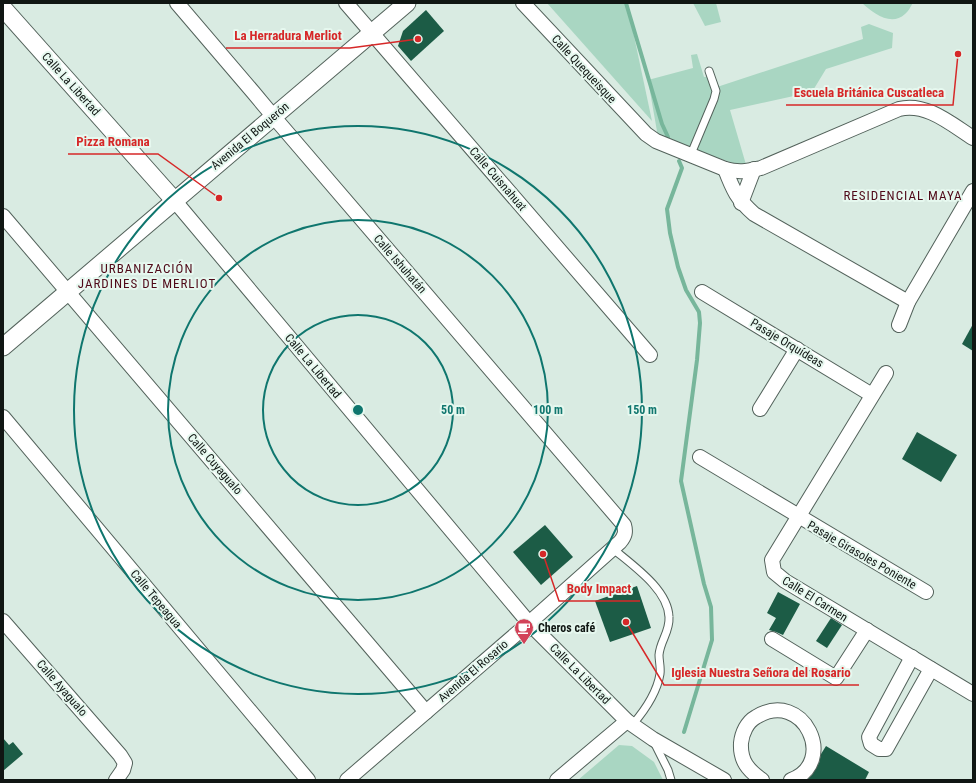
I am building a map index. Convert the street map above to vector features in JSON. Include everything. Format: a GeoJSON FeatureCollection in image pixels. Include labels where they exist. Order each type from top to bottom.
{"type":"FeatureCollection","features":[{"type":"Feature","properties":{"kind":"street","name":"Calle Ishuhatán"},"geometry":{"type":"LineString","coordinates":[[177,3],[624,525]]}},
{"type":"Feature","properties":{"kind":"street","name":"Calle Cuisnahuat"},"geometry":{"type":"LineString","coordinates":[[346,3],[650,355]]}},
{"type":"Feature","properties":{"kind":"street","name":"Avenida El Boquerón"},"geometry":{"type":"LineString","coordinates":[[3,347],[407,3]]}},
{"type":"Feature","properties":{"kind":"street","name":"Calle Quequeisque"},"geometry":{"type":"LineString","coordinates":[[523,3],[646,134],[656,141],[736,172],[744,172],[761,168],[899,109],[907,107],[920,108],[931,112],[973,138]]}},
{"type":"Feature","properties":{"kind":"street","name":"Calle La Libertad"},"geometry":{"type":"LineString","coordinates":[[3,8],[174,200],[529,623],[630,723],[653,739],[724,780]]}},
{"type":"Feature","properties":{"kind":"street"},"geometry":{"type":"LineString","coordinates":[[725,168],[732,187],[741,203],[754,214],[908,302]]}},
{"type":"Feature","properties":{"kind":"street"},"geometry":{"type":"LineString","coordinates":[[741,203],[754,169]]}},
{"type":"Feature","properties":{"kind":"street"},"geometry":{"type":"LineString","coordinates":[[899,326],[908,302],[973,191]]}},
{"type":"Feature","properties":{"kind":"street","name":"Calle Cuyagualo"},"geometry":{"type":"LineString","coordinates":[[3,216],[426,712]]}},
{"type":"Feature","properties":{"kind":"street","name":"Pasaje Orquídeas"},"geometry":{"type":"LineString","coordinates":[[702,292],[872,395]]}},
{"type":"Feature","properties":{"kind":"street"},"geometry":{"type":"LineString","coordinates":[[760,409],[797,349]]}},
{"type":"Feature","properties":{"kind":"street","name":"Calle El Carmen"},"geometry":{"type":"LineString","coordinates":[[886,373],[772,560],[774,572],[785,581],[973,694]]}},
{"type":"Feature","properties":{"kind":"street","name":"Calle Tepeagua"},"geometry":{"type":"LineString","coordinates":[[3,417],[308,780]]}},
{"type":"Feature","properties":{"kind":"street","name":"Pasaje Girasoles Poniente"},"geometry":{"type":"LineString","coordinates":[[700,457],[926,592]]}},
{"type":"Feature","properties":{"kind":"street","name":"Avenida El Rosario"},"geometry":{"type":"LineString","coordinates":[[347,780],[529,623],[612,548],[624,536],[624,525]]}},
{"type":"Feature","properties":{"kind":"street","name":"Calle Ayagualo"},"geometry":{"type":"LineString","coordinates":[[3,621],[120,755],[125,763],[121,774],[116,780]]}},
{"type":"Feature","properties":{"kind":"street"},"geometry":{"type":"LineString","coordinates":[[772,639],[836,678],[867,630]]}},
{"type":"Feature","properties":{"kind":"street"},"geometry":{"type":"LineString","coordinates":[[912,658],[869,736],[870,744],[879,749],[886,749],[931,669]]}},
{"type":"Feature","properties":{"kind":"street"},"geometry":{"type":"LineString","coordinates":[[762,780],[750,772],[744,762],[740,750],[741,739],[745,728],[753,719],[763,713],[775,710],[798,716],[806,724],[812,736],[814,748],[812,760],[805,770],[796,778],[791,780]]}},
{"type":"Feature","properties":{"kind":"street"},"geometry":{"type":"LineString","coordinates":[[557,780],[630,723]]}},
{"type":"Feature","properties":{"kind":"lane"},"geometry":{"type":"LineString","coordinates":[[691,154],[714,100],[716,91],[708,72]]}},
{"type":"Feature","properties":{"kind":"lane"},"geometry":{"type":"LineString","coordinates":[[612,548],[649,580],[665,601],[669,617],[668,633],[661,646],[659,656],[660,673],[655,689],[644,712],[630,723]]}},
{"type":"Feature","properties":{"kind":"lane"},"geometry":{"type":"LineString","coordinates":[[653,739],[668,770],[671,780]]}},
{"type":"Feature","properties":{"kind":"green space"},"geometry":{"type":"Polygon","coordinates":[[[547,3],[627,3],[652,121],[547,3]]]}},
{"type":"Feature","properties":{"kind":"green space"},"geometry":{"type":"Polygon","coordinates":[[[693,3],[716,3],[721,22],[705,26],[693,3]]]}},
{"type":"Feature","properties":{"kind":"green space"},"geometry":{"type":"Polygon","coordinates":[[[862,3],[913,3],[900,18],[888,19],[871,11],[862,3]]]}},
{"type":"Feature","properties":{"kind":"green space"},"geometry":{"type":"Polygon","coordinates":[[[869,24],[893,33],[892,48],[826,69],[812,92],[730,110],[747,168],[658,137],[648,80],[693,68],[691,55],[697,54],[704,77],[713,76],[717,87],[863,39],[861,27],[869,24]]]}},
{"type":"Feature","properties":{"kind":"green space"},"geometry":{"type":"Polygon","coordinates":[[[619,745],[632,746],[654,762],[663,780],[578,780],[619,745]]]}},
{"type":"Feature","properties":{"kind":"building"},"geometry":{"type":"Polygon","coordinates":[[[426,10],[444,31],[411,61],[398,46],[403,31],[426,10]]]}},
{"type":"Feature","properties":{"kind":"building"},"geometry":{"type":"Polygon","coordinates":[[[973,324],[973,351],[962,344],[973,324]]]}},
{"type":"Feature","properties":{"kind":"building"},"geometry":{"type":"Polygon","coordinates":[[[917,432],[957,455],[941,482],[902,459],[917,432]]]}},
{"type":"Feature","properties":{"kind":"building"},"geometry":{"type":"Polygon","coordinates":[[[545,525],[573,557],[541,585],[513,552],[545,525]]]}},
{"type":"Feature","properties":{"kind":"building"},"geometry":{"type":"Polygon","coordinates":[[[637,586],[651,628],[610,642],[595,601],[637,586]]]}},
{"type":"Feature","properties":{"kind":"building"},"geometry":{"type":"Polygon","coordinates":[[[778,592],[800,604],[783,635],[769,630],[776,618],[767,613],[778,592]]]}},
{"type":"Feature","properties":{"kind":"building"},"geometry":{"type":"Polygon","coordinates":[[[831,618],[842,625],[827,648],[816,641],[831,618]]]}},
{"type":"Feature","properties":{"kind":"building"},"geometry":{"type":"Polygon","coordinates":[[[3,738],[9,745],[13,742],[23,754],[3,771],[3,738]]]}},
{"type":"Feature","properties":{"kind":"building"},"geometry":{"type":"Polygon","coordinates":[[[826,746],[869,772],[865,780],[807,780],[812,775],[819,763],[821,754],[826,746]]]}},
{"type":"Feature","properties":{"kind":"waterway"},"geometry":{"type":"LineString","coordinates":[[626,3],[662,124],[668,137]]}},
{"type":"Feature","properties":{"kind":"waterway"},"geometry":{"type":"LineString","coordinates":[[679,161],[682,168],[667,209],[670,233],[678,267],[686,290],[699,312],[700,323],[697,360],[681,481],[704,584],[711,607],[712,640],[684,732]]}},
{"type":"Feature","properties":{"kind":"place","name":"La Herradura Merliot"},"geometry":{"type":"Point","coordinates":[418,39]}},
{"type":"Feature","properties":{"kind":"place","name":"Escuela Británica Cuscatleca"},"geometry":{"type":"Point","coordinates":[958,54]}},
{"type":"Feature","properties":{"kind":"place","name":"Pizza Romana"},"geometry":{"type":"Point","coordinates":[219,198]}},
{"type":"Feature","properties":{"kind":"place","name":"Body Impact"},"geometry":{"type":"Point","coordinates":[543,554]}},
{"type":"Feature","properties":{"kind":"place","name":"Iglesia Nuestra Señora del Rosario"},"geometry":{"type":"Point","coordinates":[626,622]}},
{"type":"Feature","properties":{"kind":"place","name":"Cheros café"},"geometry":{"type":"Point","coordinates":[524,645]}},
{"type":"Feature","properties":{"kind":"district","name":"RESIDENCIAL MAYA"},"geometry":{"type":"Point","coordinates":[903,195]}},
{"type":"Feature","properties":{"kind":"district","name":"URBANIZACIÓN JARDINES DE MERLIOT"},"geometry":{"type":"Point","coordinates":[147,276]}}]}
